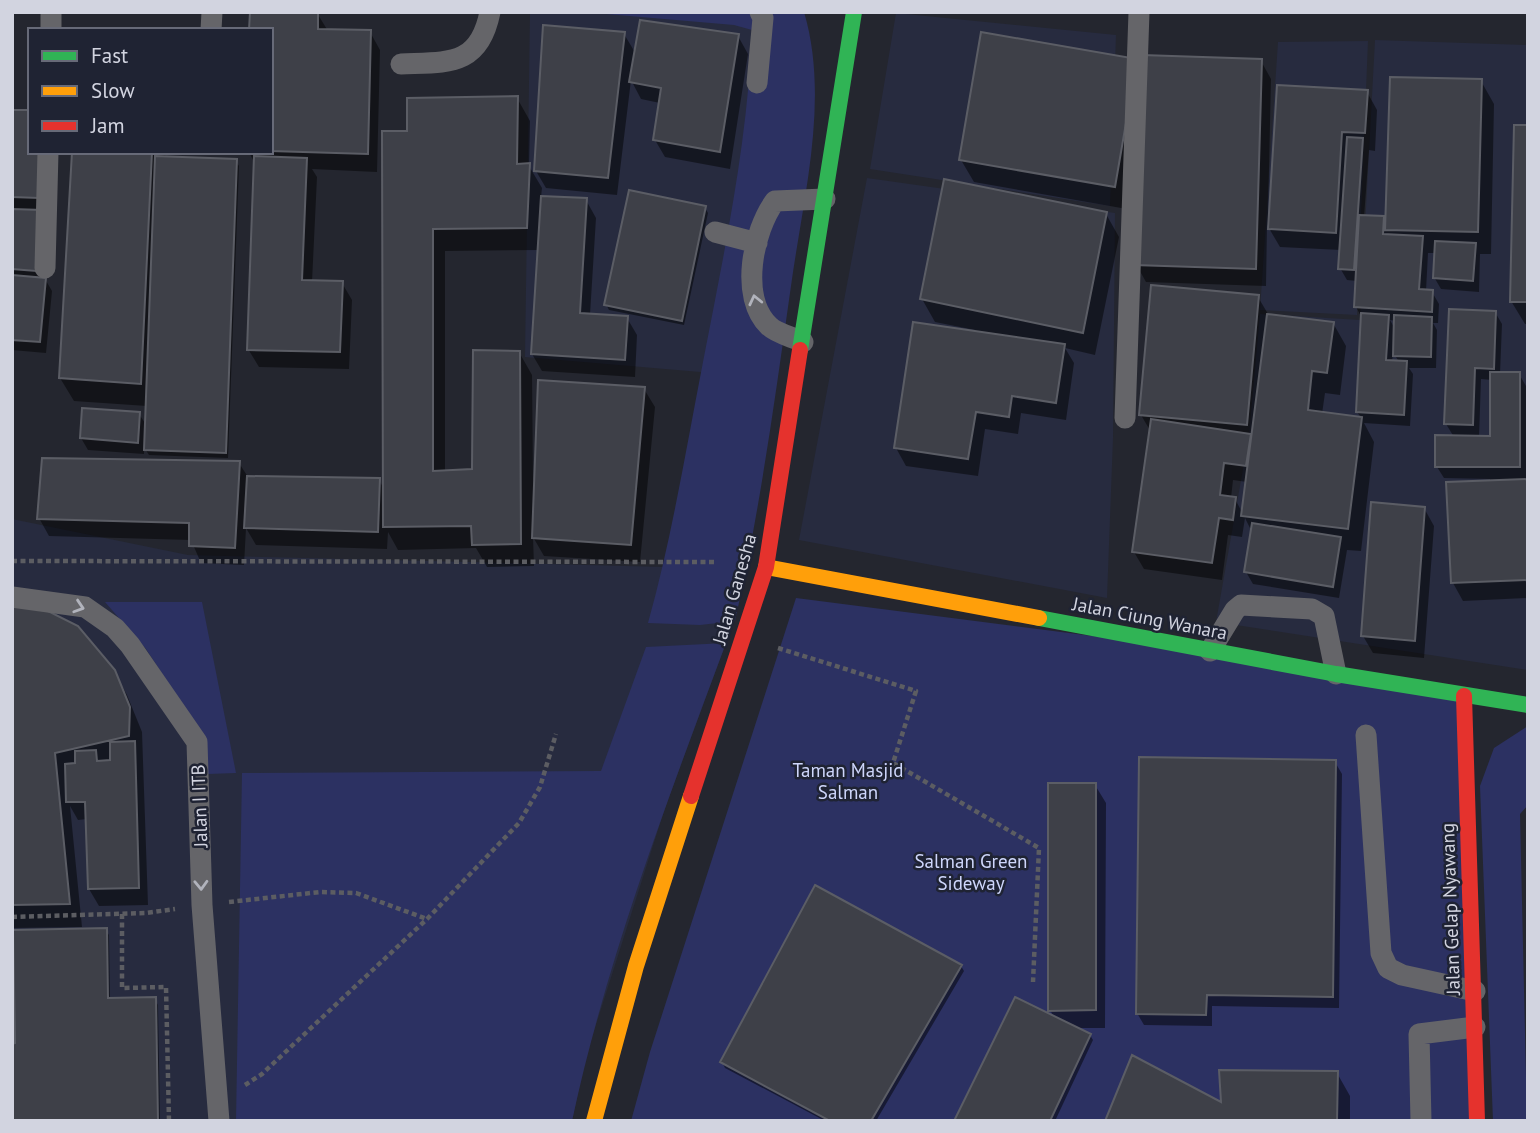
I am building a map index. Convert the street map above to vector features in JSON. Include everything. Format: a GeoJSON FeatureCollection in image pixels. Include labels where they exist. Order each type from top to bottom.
{"type":"FeatureCollection","features":[{"type":"Feature","properties":{"kind":"street","name":"Jalan Ganesha"},"geometry":{"type":"LineString","coordinates":[[594,1121],[636,965],[766,566],[854,12]]}},
{"type":"Feature","properties":{"kind":"street","name":"Jalan Ciung Wanara"},"geometry":{"type":"LineString","coordinates":[[766,566],[1336,674],[1528,705]]}},
{"type":"Feature","properties":{"kind":"street","name":"Jalan Gelap Nyawang"},"geometry":{"type":"LineString","coordinates":[[1464,696],[1477,1121]]}},
{"type":"Feature","properties":{"kind":"lane"},"geometry":{"type":"LineString","coordinates":[[401,64],[464,58],[479,45],[490,12]]}},
{"type":"Feature","properties":{"kind":"lane"},"geometry":{"type":"LineString","coordinates":[[757,83],[763,18],[760,12]]}},
{"type":"Feature","properties":{"kind":"lane"},"geometry":{"type":"LineString","coordinates":[[1125,418],[1139,12]]}},
{"type":"Feature","properties":{"kind":"lane"},"geometry":{"type":"LineString","coordinates":[[45,268],[48,154]]}},
{"type":"Feature","properties":{"kind":"lane"},"geometry":{"type":"LineString","coordinates":[[803,342],[770,328],[755,310],[751,283],[757,243],[763,218],[775,201],[825,199]]}},
{"type":"Feature","properties":{"kind":"lane"},"geometry":{"type":"LineString","coordinates":[[715,232],[757,243]]}},
{"type":"Feature","properties":{"kind":"lane","name":"Jalan I ITB"},"geometry":{"type":"LineString","coordinates":[[12,597],[85,607],[115,628],[130,645],[197,743],[202,905],[219,1121]]}},
{"type":"Feature","properties":{"kind":"lane"},"geometry":{"type":"LineString","coordinates":[[1210,651],[1235,610],[1241,605],[1312,609],[1324,616],[1336,674]]}},
{"type":"Feature","properties":{"kind":"lane"},"geometry":{"type":"LineString","coordinates":[[1366,735],[1381,953],[1388,968],[1402,975],[1475,991]]}},
{"type":"Feature","properties":{"kind":"lane"},"geometry":{"type":"LineString","coordinates":[[1420,1121],[1419,1034],[1475,1027]]}},
{"type":"Feature","properties":{"kind":"path"},"geometry":{"type":"LineString","coordinates":[[12,561],[714,562]]}},
{"type":"Feature","properties":{"kind":"path"},"geometry":{"type":"LineString","coordinates":[[743,637],[916,691],[893,763],[1039,848],[1033,982]]}},
{"type":"Feature","properties":{"kind":"path"},"geometry":{"type":"LineString","coordinates":[[216,1086],[245,1085],[262,1074],[427,919],[519,823],[540,787],[556,734]]}},
{"type":"Feature","properties":{"kind":"path"},"geometry":{"type":"LineString","coordinates":[[12,917],[122,914],[320,892],[356,893],[427,919]]}},
{"type":"Feature","properties":{"kind":"path"},"geometry":{"type":"LineString","coordinates":[[122,914],[122,988],[166,987],[169,1121]]}},
{"type":"Feature","properties":{"kind":"shaded area"},"geometry":{"type":"Polygon","coordinates":[[[530,12],[769,12],[712,373],[525,357],[530,12]]]}},
{"type":"Feature","properties":{"kind":"shaded area"},"geometry":{"type":"Polygon","coordinates":[[[896,13],[1116,35],[1110,206],[870,169],[896,13]]]}},
{"type":"Feature","properties":{"kind":"shaded area"},"geometry":{"type":"Polygon","coordinates":[[[1375,40],[1528,45],[1528,670],[1216,622],[1249,435],[1260,314],[1360,320],[1375,40]]]}},
{"type":"Feature","properties":{"kind":"shaded area"},"geometry":{"type":"Polygon","coordinates":[[[1368,41],[1357,315],[1260,310],[1278,42],[1368,41]]]}},
{"type":"Feature","properties":{"kind":"shaded area"},"geometry":{"type":"Polygon","coordinates":[[[867,178],[1115,213],[1113,438],[1107,598],[799,540],[867,178]]]}},
{"type":"Feature","properties":{"kind":"shaded area"},"geometry":{"type":"Polygon","coordinates":[[[12,519],[188,555],[664,567],[749,566],[726,643],[665,808],[586,1056],[572,1121],[12,1121],[12,519]]]}},
{"type":"Feature","properties":{"kind":"green space"},"geometry":{"type":"Polygon","coordinates":[[[583,12],[804,12],[815,79],[812,149],[766,454],[735,621],[700,625],[648,623],[671,526],[727,239],[746,114],[752,30],[734,25],[583,12]]]}},
{"type":"Feature","properties":{"kind":"green space","name":"Salman Green Sideway"},"geometry":{"type":"Polygon","coordinates":[[[796,598],[1210,651],[1464,696],[1477,1121],[631,1121],[650,1052],[796,598]]]}},
{"type":"Feature","properties":{"kind":"green space"},"geometry":{"type":"Polygon","coordinates":[[[105,602],[202,602],[236,773],[208,774],[178,698],[146,649],[105,602]]]}},
{"type":"Feature","properties":{"kind":"green space"},"geometry":{"type":"Polygon","coordinates":[[[726,643],[640,879],[603,999],[572,1121],[236,1121],[242,773],[601,771],[646,647],[726,643]]]}},
{"type":"Feature","properties":{"kind":"green space"},"geometry":{"type":"Polygon","coordinates":[[[1528,726],[1528,805],[1520,814],[1527,1121],[1493,1121],[1480,786],[1494,748],[1528,726]]]}},
{"type":"Feature","properties":{"kind":"building"},"geometry":{"type":"Polygon","coordinates":[[[250,12],[318,12],[318,29],[371,30],[368,154],[273,151],[273,28],[249,28],[250,12]]]}},
{"type":"Feature","properties":{"kind":"building"},"geometry":{"type":"Polygon","coordinates":[[[640,20],[739,34],[720,152],[653,140],[661,88],[629,82],[640,20]]]}},
{"type":"Feature","properties":{"kind":"building"},"geometry":{"type":"Polygon","coordinates":[[[543,25],[625,32],[608,178],[534,171],[543,25]]]}},
{"type":"Feature","properties":{"kind":"building"},"geometry":{"type":"Polygon","coordinates":[[[981,32],[1137,59],[1115,187],[959,160],[981,32]]]}},
{"type":"Feature","properties":{"kind":"building"},"geometry":{"type":"Polygon","coordinates":[[[1142,55],[1262,59],[1256,269],[1134,265],[1142,55]]]}},
{"type":"Feature","properties":{"kind":"building"},"geometry":{"type":"Polygon","coordinates":[[[1390,77],[1482,79],[1478,232],[1385,230],[1390,77]]]}},
{"type":"Feature","properties":{"kind":"building"},"geometry":{"type":"Polygon","coordinates":[[[1277,85],[1368,90],[1365,133],[1342,132],[1336,233],[1268,229],[1277,85]]]}},
{"type":"Feature","properties":{"kind":"building"},"geometry":{"type":"Polygon","coordinates":[[[518,96],[517,164],[530,163],[527,228],[433,229],[433,471],[472,469],[473,350],[520,351],[521,544],[472,545],[471,526],[383,527],[382,131],[407,131],[407,98],[518,96]]]}},
{"type":"Feature","properties":{"kind":"building"},"geometry":{"type":"Polygon","coordinates":[[[12,110],[28,110],[28,154],[42,154],[39,198],[12,197],[12,110]]]}},
{"type":"Feature","properties":{"kind":"building"},"geometry":{"type":"Polygon","coordinates":[[[1514,125],[1528,125],[1528,302],[1510,302],[1514,125]]]}},
{"type":"Feature","properties":{"kind":"building"},"geometry":{"type":"Polygon","coordinates":[[[1347,137],[1363,138],[1354,270],[1338,269],[1347,137]]]}},
{"type":"Feature","properties":{"kind":"building"},"geometry":{"type":"Polygon","coordinates":[[[72,154],[152,154],[141,384],[59,378],[72,154]]]}},
{"type":"Feature","properties":{"kind":"building"},"geometry":{"type":"Polygon","coordinates":[[[155,156],[237,159],[226,453],[144,450],[155,156]]]}},
{"type":"Feature","properties":{"kind":"building"},"geometry":{"type":"Polygon","coordinates":[[[254,156],[307,158],[302,280],[343,281],[340,352],[247,350],[254,156]]]}},
{"type":"Feature","properties":{"kind":"building"},"geometry":{"type":"Polygon","coordinates":[[[944,179],[1107,212],[1083,333],[920,299],[944,179]]]}},
{"type":"Feature","properties":{"kind":"building"},"geometry":{"type":"Polygon","coordinates":[[[629,190],[706,206],[682,321],[604,305],[629,190]]]}},
{"type":"Feature","properties":{"kind":"building"},"geometry":{"type":"Polygon","coordinates":[[[541,196],[587,198],[580,313],[628,316],[625,360],[531,354],[541,196]]]}},
{"type":"Feature","properties":{"kind":"building"},"geometry":{"type":"Polygon","coordinates":[[[12,209],[42,210],[36,271],[12,269],[12,209]]]}},
{"type":"Feature","properties":{"kind":"building"},"geometry":{"type":"Polygon","coordinates":[[[1359,215],[1384,216],[1383,234],[1423,236],[1419,289],[1433,290],[1432,312],[1354,307],[1359,215]]]}},
{"type":"Feature","properties":{"kind":"building"},"geometry":{"type":"Polygon","coordinates":[[[1435,241],[1476,243],[1473,281],[1433,278],[1435,241]]]}},
{"type":"Feature","properties":{"kind":"building"},"geometry":{"type":"Polygon","coordinates":[[[12,275],[46,278],[40,342],[12,340],[12,275]]]}},
{"type":"Feature","properties":{"kind":"building"},"geometry":{"type":"Polygon","coordinates":[[[1151,285],[1259,295],[1247,425],[1139,415],[1151,285]]]}},
{"type":"Feature","properties":{"kind":"building"},"geometry":{"type":"Polygon","coordinates":[[[1449,309],[1496,311],[1494,369],[1475,368],[1473,425],[1444,424],[1449,309]]]}},
{"type":"Feature","properties":{"kind":"building"},"geometry":{"type":"Polygon","coordinates":[[[1361,313],[1389,315],[1386,360],[1407,361],[1404,415],[1356,412],[1361,313]]]}},
{"type":"Feature","properties":{"kind":"building"},"geometry":{"type":"Polygon","coordinates":[[[1267,314],[1334,322],[1327,373],[1312,371],[1308,410],[1362,417],[1348,529],[1241,516],[1267,314]]]}},
{"type":"Feature","properties":{"kind":"building"},"geometry":{"type":"Polygon","coordinates":[[[1394,315],[1432,317],[1431,357],[1393,356],[1394,315]]]}},
{"type":"Feature","properties":{"kind":"building"},"geometry":{"type":"Polygon","coordinates":[[[913,322],[1065,344],[1056,403],[1012,396],[1009,417],[976,412],[968,459],[894,448],[913,322]]]}},
{"type":"Feature","properties":{"kind":"building"},"geometry":{"type":"Polygon","coordinates":[[[1490,372],[1520,372],[1520,467],[1435,467],[1435,435],[1490,436],[1490,372]]]}},
{"type":"Feature","properties":{"kind":"building"},"geometry":{"type":"Polygon","coordinates":[[[538,380],[645,387],[631,545],[532,538],[538,380]]]}},
{"type":"Feature","properties":{"kind":"building"},"geometry":{"type":"Polygon","coordinates":[[[82,408],[140,412],[138,443],[80,438],[82,408]]]}},
{"type":"Feature","properties":{"kind":"building"},"geometry":{"type":"Polygon","coordinates":[[[1151,419],[1251,434],[1246,466],[1224,463],[1220,495],[1236,497],[1233,520],[1219,518],[1212,563],[1132,552],[1151,419]]]}},
{"type":"Feature","properties":{"kind":"building"},"geometry":{"type":"Polygon","coordinates":[[[42,458],[240,461],[235,548],[189,546],[189,523],[37,519],[42,458]]]}},
{"type":"Feature","properties":{"kind":"building"},"geometry":{"type":"Polygon","coordinates":[[[247,476],[380,478],[378,532],[244,528],[247,476]]]}},
{"type":"Feature","properties":{"kind":"building"},"geometry":{"type":"Polygon","coordinates":[[[1528,479],[1528,580],[1451,583],[1446,482],[1528,479]]]}},
{"type":"Feature","properties":{"kind":"building"},"geometry":{"type":"Polygon","coordinates":[[[1371,502],[1425,507],[1415,641],[1361,636],[1371,502]]]}},
{"type":"Feature","properties":{"kind":"building"},"geometry":{"type":"Polygon","coordinates":[[[1252,523],[1341,537],[1333,587],[1244,572],[1252,523]]]}},
{"type":"Feature","properties":{"kind":"building"},"geometry":{"type":"Polygon","coordinates":[[[12,602],[30,602],[78,626],[115,670],[130,707],[129,736],[55,753],[70,904],[12,905],[12,602]]]}},
{"type":"Feature","properties":{"kind":"building"},"geometry":{"type":"Polygon","coordinates":[[[135,741],[139,888],[88,889],[85,802],[66,802],[65,764],[75,763],[75,751],[96,750],[97,761],[110,760],[110,742],[135,741]]]}},
{"type":"Feature","properties":{"kind":"building"},"geometry":{"type":"Polygon","coordinates":[[[1139,757],[1336,760],[1333,997],[1207,995],[1206,1015],[1136,1014],[1139,757]]]}},
{"type":"Feature","properties":{"kind":"building"},"geometry":{"type":"Polygon","coordinates":[[[1048,783],[1096,783],[1096,1010],[1048,1011],[1048,783]]]}},
{"type":"Feature","properties":{"kind":"building"},"geometry":{"type":"Polygon","coordinates":[[[815,885],[962,965],[871,1121],[830,1121],[720,1062],[815,885]]]}},
{"type":"Feature","properties":{"kind":"building"},"geometry":{"type":"Polygon","coordinates":[[[107,928],[108,998],[156,997],[158,1121],[12,1121],[12,1044],[15,1043],[13,930],[107,928]]]}},
{"type":"Feature","properties":{"kind":"building"},"geometry":{"type":"Polygon","coordinates":[[[1015,997],[1091,1034],[1050,1121],[954,1121],[1015,997]]]}},
{"type":"Feature","properties":{"kind":"building"},"geometry":{"type":"Polygon","coordinates":[[[1132,1055],[1221,1102],[1219,1070],[1338,1071],[1337,1121],[1105,1121],[1132,1055]]]}},
{"type":"Feature","properties":{"kind":"traffic: fast"},"geometry":{"type":"LineString","coordinates":[[800,350],[854,12]]}},
{"type":"Feature","properties":{"kind":"traffic: fast"},"geometry":{"type":"LineString","coordinates":[[1039,618],[1336,674],[1528,705]]}},
{"type":"Feature","properties":{"kind":"traffic: slow"},"geometry":{"type":"LineString","coordinates":[[766,567],[1039,618]]}},
{"type":"Feature","properties":{"kind":"traffic: slow"},"geometry":{"type":"LineString","coordinates":[[594,1121],[636,966],[691,796]]}},
{"type":"Feature","properties":{"kind":"traffic: jam"},"geometry":{"type":"LineString","coordinates":[[691,796],[766,567],[800,350]]}},
{"type":"Feature","properties":{"kind":"traffic: jam"},"geometry":{"type":"LineString","coordinates":[[1464,696],[1477,1121]]}},
{"type":"Feature","properties":{"kind":"park label","name":"Taman Masjid Salman"},"geometry":{"type":"Point","coordinates":[848,781]}}]}
